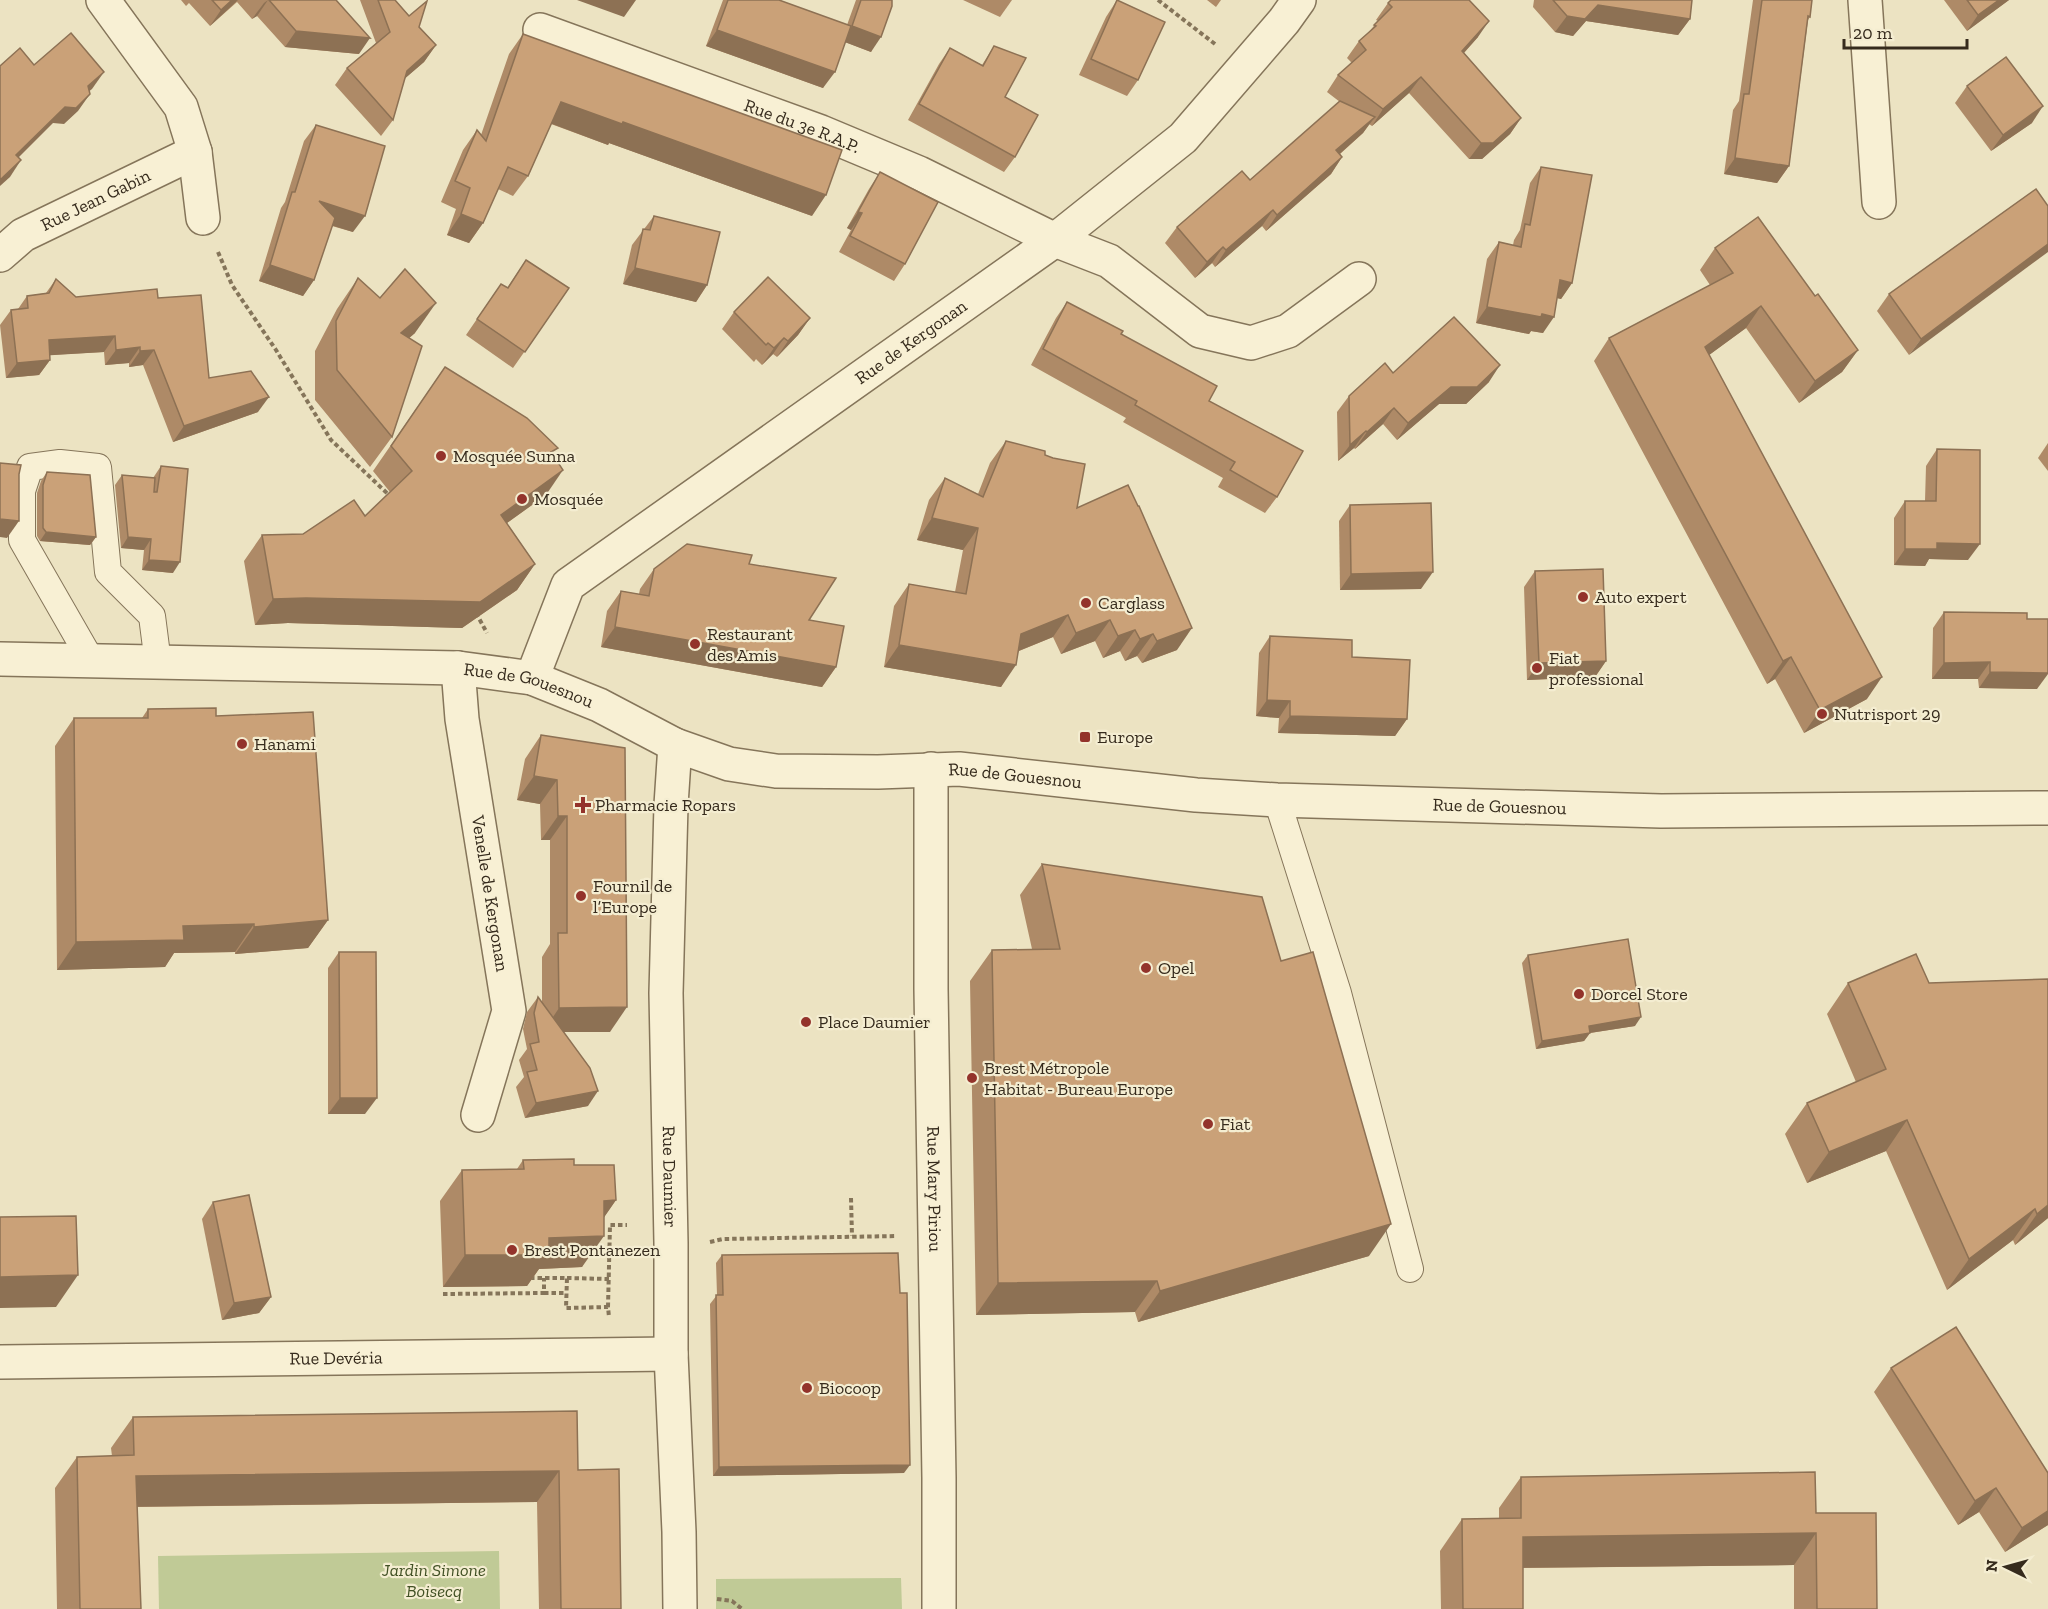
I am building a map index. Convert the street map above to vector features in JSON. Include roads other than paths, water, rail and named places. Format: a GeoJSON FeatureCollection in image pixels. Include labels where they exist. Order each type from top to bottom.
{"type":"FeatureCollection","features":[{"type":"Feature","properties":{"kind":"street"},"geometry":{"type":"LineString","coordinates":[[103,0],[181,107],[195,152],[203,218]]}},
{"type":"Feature","properties":{"kind":"street","name":"Rue de Kergonan"},"geometry":{"type":"LineString","coordinates":[[532,678],[568,585],[1055,240],[1183,138],[1284,21],[1299,0]]}},
{"type":"Feature","properties":{"kind":"street"},"geometry":{"type":"LineString","coordinates":[[1866,0],[1879,202]]}},
{"type":"Feature","properties":{"kind":"street","name":"Rue du 3e R.A.P."},"geometry":{"type":"LineString","coordinates":[[540,30],[821,132],[919,173],[1055,240],[1109,261],[1200,331],[1251,342],[1288,331],[1359,279]]}},
{"type":"Feature","properties":{"kind":"street","name":"Rue Jean Gabin"},"geometry":{"type":"LineString","coordinates":[[0,255],[23,235],[195,152]]}},
{"type":"Feature","properties":{"kind":"street","name":"Rue de Gouesnou"},"geometry":{"type":"LineString","coordinates":[[0,659],[458,668],[532,678],[598,705],[675,744],[729,764],[776,771],[878,772],[931,769],[989,771],[1196,795],[1276,800],[1661,811],[2048,808]]}},
{"type":"Feature","properties":{"kind":"street","name":"Venelle de Kergonan"},"geometry":{"type":"LineString","coordinates":[[458,668],[462,719],[509,1011],[478,1115]]}},
{"type":"Feature","properties":{"kind":"street","name":"Rue Daumier"},"geometry":{"type":"LineString","coordinates":[[675,744],[666,993],[671,1354],[679,1532],[694,1604]]}},
{"type":"Feature","properties":{"kind":"street","name":"Rue Mary Piriou"},"geometry":{"type":"LineString","coordinates":[[931,769],[931,989],[939,1466],[939,1609]]}},
{"type":"Feature","properties":{"kind":"street","name":"Rue Devéria"},"geometry":{"type":"LineString","coordinates":[[0,1362],[671,1354]]}},
{"type":"Feature","properties":{"kind":"lane"},"geometry":{"type":"LineString","coordinates":[[92,662],[22,540],[22,491],[30,467],[60,463],[99,467],[108,572],[152,616],[158,663]]}},
{"type":"Feature","properties":{"kind":"lane"},"geometry":{"type":"LineString","coordinates":[[1276,800],[1338,993],[1410,1269]]}},
{"type":"Feature","properties":{"kind":"place","name":"Mosquée Sunna"},"geometry":{"type":"Point","coordinates":[441,456]}},
{"type":"Feature","properties":{"kind":"place","name":"Mosquée"},"geometry":{"type":"Point","coordinates":[522,499]}},
{"type":"Feature","properties":{"kind":"place","name":"Auto expert"},"geometry":{"type":"Point","coordinates":[1583,597]}},
{"type":"Feature","properties":{"kind":"place","name":"Carglass"},"geometry":{"type":"Point","coordinates":[1086,603]}},
{"type":"Feature","properties":{"kind":"place","name":"Restaurant des Amis"},"geometry":{"type":"Point","coordinates":[695,644]}},
{"type":"Feature","properties":{"kind":"place","name":"Fiat professional"},"geometry":{"type":"Point","coordinates":[1537,668]}},
{"type":"Feature","properties":{"kind":"place","name":"Nutrisport 29"},"geometry":{"type":"Point","coordinates":[1822,714]}},
{"type":"Feature","properties":{"kind":"place","name":"Europe"},"geometry":{"type":"Point","coordinates":[1085,737]}},
{"type":"Feature","properties":{"kind":"place","name":"Hanami"},"geometry":{"type":"Point","coordinates":[242,744]}},
{"type":"Feature","properties":{"kind":"place","name":"Pharmacie Ropars"},"geometry":{"type":"Point","coordinates":[583,805]}},
{"type":"Feature","properties":{"kind":"place","name":"Fournil de l’Europe"},"geometry":{"type":"Point","coordinates":[581,896]}},
{"type":"Feature","properties":{"kind":"place","name":"Opel"},"geometry":{"type":"Point","coordinates":[1146,968]}},
{"type":"Feature","properties":{"kind":"place","name":"Dorcel Store"},"geometry":{"type":"Point","coordinates":[1579,994]}},
{"type":"Feature","properties":{"kind":"place","name":"Place Daumier"},"geometry":{"type":"Point","coordinates":[806,1022]}},
{"type":"Feature","properties":{"kind":"place","name":"Brest Métropole Habitat - Bureau Europe"},"geometry":{"type":"Point","coordinates":[972,1078]}},
{"type":"Feature","properties":{"kind":"place","name":"Fiat"},"geometry":{"type":"Point","coordinates":[1208,1124]}},
{"type":"Feature","properties":{"kind":"place","name":"Brest Pontanezen"},"geometry":{"type":"Point","coordinates":[512,1250]}},
{"type":"Feature","properties":{"kind":"place","name":"Biocoop"},"geometry":{"type":"Point","coordinates":[807,1388]}},
{"type":"Feature","properties":{"kind":"park label","name":"Jardin Simone Boisecq"},"geometry":{"type":"Point","coordinates":[434,1580]}}]}
